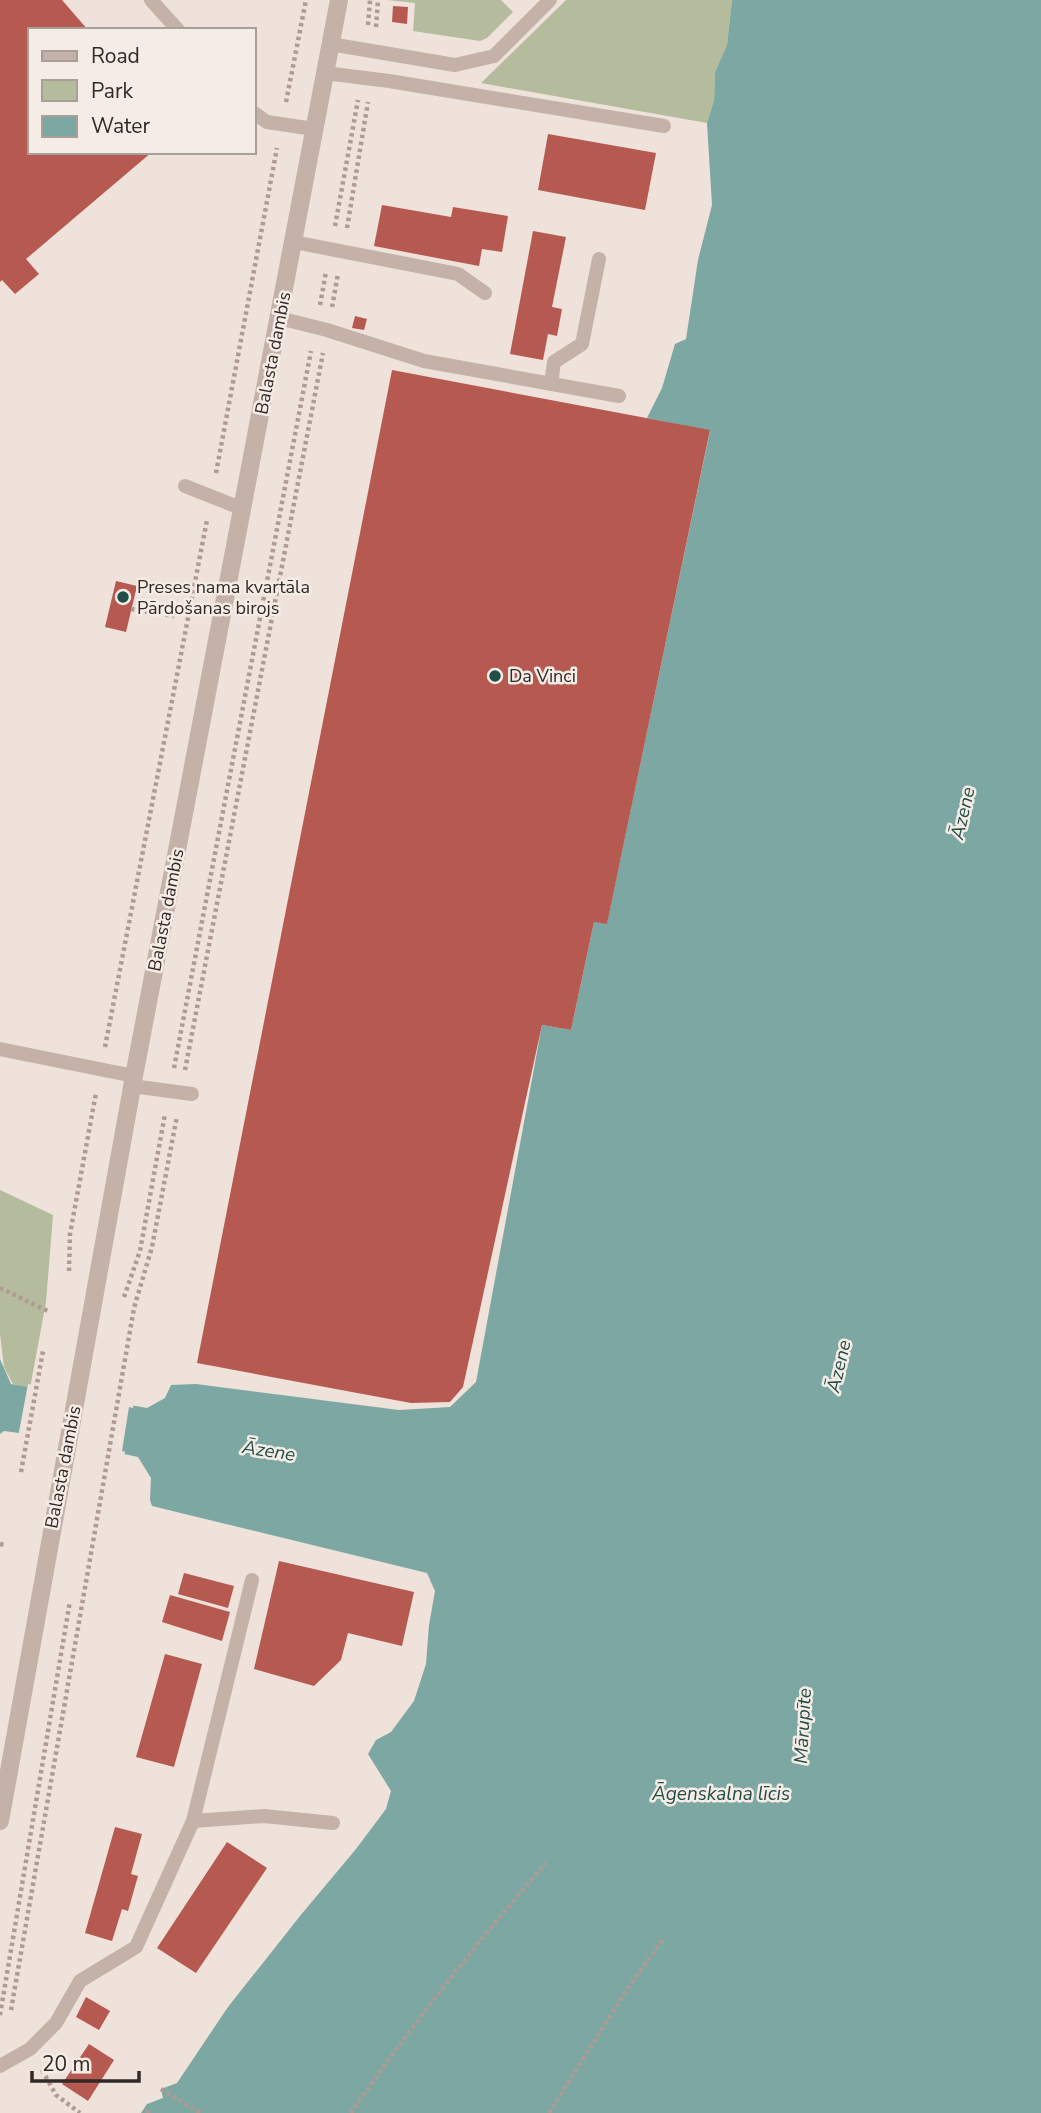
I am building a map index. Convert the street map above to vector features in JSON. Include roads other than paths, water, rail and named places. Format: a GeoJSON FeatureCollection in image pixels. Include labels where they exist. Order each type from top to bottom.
{"type":"FeatureCollection","features":[{"type":"Feature","properties":{"kind":"street","name":"Balasta dambis"},"geometry":{"type":"LineString","coordinates":[[0,1821],[133,1081],[339,0]]}},
{"type":"Feature","properties":{"kind":"lane"},"geometry":{"type":"LineString","coordinates":[[151,0],[176,28]]}},
{"type":"Feature","properties":{"kind":"lane"},"geometry":{"type":"LineString","coordinates":[[330,44],[455,65],[494,55],[550,0]]}},
{"type":"Feature","properties":{"kind":"lane"},"geometry":{"type":"LineString","coordinates":[[325,73],[664,126]]}},
{"type":"Feature","properties":{"kind":"lane"},"geometry":{"type":"LineString","coordinates":[[256,114],[267,122],[314,129]]}},
{"type":"Feature","properties":{"kind":"lane"},"geometry":{"type":"LineString","coordinates":[[294,242],[458,274],[485,293]]}},
{"type":"Feature","properties":{"kind":"lane"},"geometry":{"type":"LineString","coordinates":[[551,384],[554,362],[582,344],[599,259]]}},
{"type":"Feature","properties":{"kind":"lane"},"geometry":{"type":"LineString","coordinates":[[279,318],[322,328],[424,361],[619,396]]}},
{"type":"Feature","properties":{"kind":"lane"},"geometry":{"type":"LineString","coordinates":[[185,486],[243,509]]}},
{"type":"Feature","properties":{"kind":"lane"},"geometry":{"type":"LineString","coordinates":[[0,1049],[100,1069],[133,1081],[181,1093]]}},
{"type":"Feature","properties":{"kind":"lane"},"geometry":{"type":"LineString","coordinates":[[0,2066],[30,2049],[56,2023],[80,1981],[136,1947],[193,1821],[252,1580]]}},
{"type":"Feature","properties":{"kind":"lane"},"geometry":{"type":"LineString","coordinates":[[193,1821],[264,1816],[333,1823]]}},
{"type":"Feature","properties":{"kind":"water","name":"Āgenskalna līcis"},"geometry":{"type":"Polygon","coordinates":[[[732,0],[1041,0],[1041,2113],[141,2113],[147,2104],[163,2098],[161,2089],[177,2083],[228,2007],[386,1809],[391,1791],[368,1754],[376,1740],[391,1732],[414,1701],[426,1664],[435,1591],[427,1573],[152,1506],[151,1478],[138,1457],[124,1454],[125,1452],[20,1431],[4,1431],[0,1434],[0,1359],[11,1384],[147,1408],[165,1398],[171,1385],[196,1384],[399,1410],[450,1407],[476,1382],[542,1025],[571,1030],[594,922],[607,923],[710,431],[647,418],[662,388],[675,344],[686,339],[698,260],[712,205],[707,123],[714,100],[715,72],[727,45],[732,0]]]}},
{"type":"Feature","properties":{"kind":"place","name":"Preses nama kvartāla Pārdošanas birojs"},"geometry":{"type":"Point","coordinates":[123,597]}},
{"type":"Feature","properties":{"kind":"place","name":"Da Vinci"},"geometry":{"type":"Point","coordinates":[495,676]}},
{"type":"Feature","properties":{"kind":"water label","name":"Āzene"},"geometry":{"type":"Point","coordinates":[962,813]}},
{"type":"Feature","properties":{"kind":"water label","name":"Āzene"},"geometry":{"type":"Point","coordinates":[838,1366]}},
{"type":"Feature","properties":{"kind":"water label","name":"Āzene"},"geometry":{"type":"Point","coordinates":[269,1450]}},
{"type":"Feature","properties":{"kind":"water label","name":"Mārupīte"},"geometry":{"type":"Point","coordinates":[802,1726]}}]}
